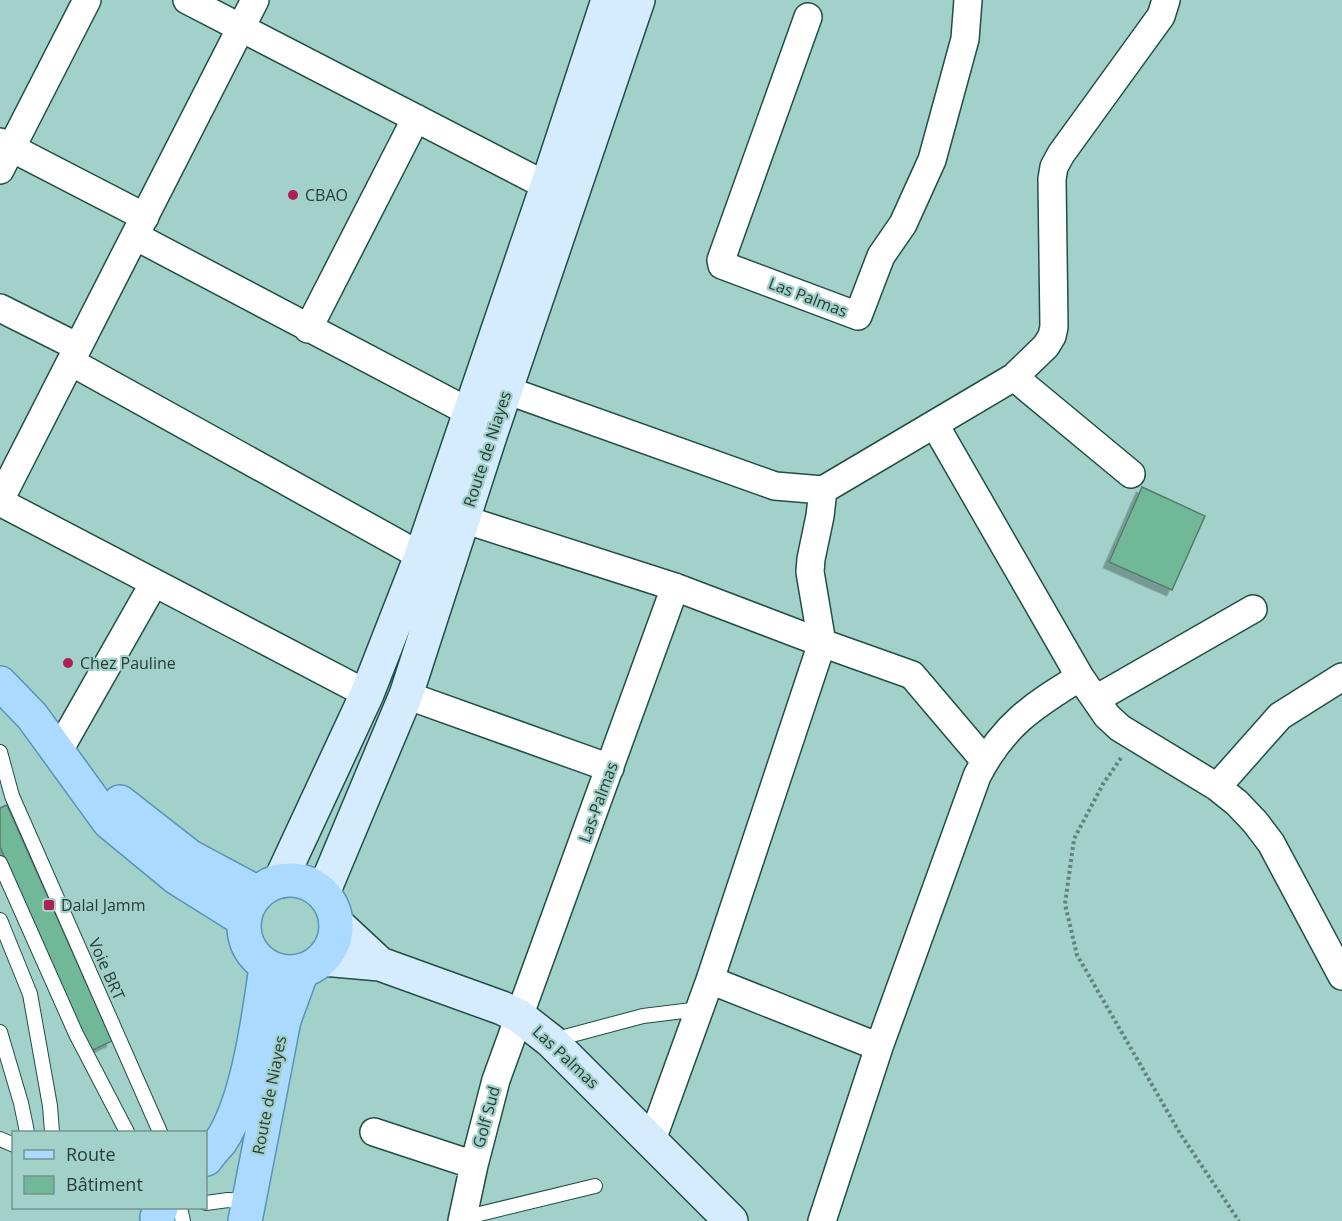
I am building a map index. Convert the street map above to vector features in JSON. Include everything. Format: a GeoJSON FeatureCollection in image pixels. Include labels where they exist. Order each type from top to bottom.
{"type":"FeatureCollection","features":[{"type":"Feature","properties":{"kind":"main road","name":"Route de Niayes"},"geometry":{"type":"LineString","coordinates":[[261,898],[367,694],[421,556],[471,413],[608,0]]}},
{"type":"Feature","properties":{"kind":"main road","name":"Route de Niayes"},"geometry":{"type":"LineString","coordinates":[[323,893],[406,695],[638,0]]}},
{"type":"Feature","properties":{"kind":"main road"},"geometry":{"type":"LineString","coordinates":[[0,683],[32,716],[109,822],[177,878],[261,898]]}},
{"type":"Feature","properties":{"kind":"main road"},"geometry":{"type":"LineString","coordinates":[[295,880],[310,884],[323,893],[330,902],[336,923],[333,943],[312,965],[284,972],[267,967],[256,958],[248,947],[244,934],[261,898],[295,880]]}},
{"type":"Feature","properties":{"kind":"main road"},"geometry":{"type":"LineString","coordinates":[[336,923],[380,964]]}},
{"type":"Feature","properties":{"kind":"main road","name":"Las Palmas"},"geometry":{"type":"LineString","coordinates":[[312,965],[380,964],[519,1016],[551,1041],[731,1221]]}},
{"type":"Feature","properties":{"kind":"main road","name":"Route de Niayes"},"geometry":{"type":"LineString","coordinates":[[246,1211],[284,1020],[312,965]]}},
{"type":"Feature","properties":{"kind":"main road","name":"Route de Niayes"},"geometry":{"type":"LineString","coordinates":[[207,1158],[221,1140],[240,1101],[267,967]]}},
{"type":"Feature","properties":{"kind":"street"},"geometry":{"type":"LineString","coordinates":[[87,0],[4,153],[140,226],[308,328],[471,413]]}},
{"type":"Feature","properties":{"kind":"street"},"geometry":{"type":"LineString","coordinates":[[187,0],[547,186]]}},
{"type":"Feature","properties":{"kind":"street"},"geometry":{"type":"LineString","coordinates":[[255,0],[0,501],[367,694]]}},
{"type":"Feature","properties":{"kind":"street","name":"Las Palmas"},"geometry":{"type":"LineString","coordinates":[[808,17],[721,260],[722,264],[858,316],[881,256],[903,224],[932,160],[966,39],[968,0]]}},
{"type":"Feature","properties":{"kind":"street"},"geometry":{"type":"LineString","coordinates":[[506,390],[775,486],[823,490],[935,425],[1014,377],[1046,346],[1052,336],[1054,327],[1052,179],[1054,167],[1061,154],[1161,16],[1166,0]]}},
{"type":"Feature","properties":{"kind":"street"},"geometry":{"type":"LineString","coordinates":[[308,328],[416,118]]}},
{"type":"Feature","properties":{"kind":"street"},"geometry":{"type":"LineString","coordinates":[[0,308],[74,354],[421,556]]}},
{"type":"Feature","properties":{"kind":"street"},"geometry":{"type":"LineString","coordinates":[[1014,377],[1131,474]]}},
{"type":"Feature","properties":{"kind":"street"},"geometry":{"type":"LineString","coordinates":[[935,425],[1080,677],[1107,716],[1120,728],[1217,787],[1243,809],[1271,843],[1342,976]]}},
{"type":"Feature","properties":{"kind":"street"},"geometry":{"type":"LineString","coordinates":[[652,1140],[710,980],[822,644],[810,572],[823,490]]}},
{"type":"Feature","properties":{"kind":"street"},"geometry":{"type":"LineString","coordinates":[[463,519],[675,587],[822,644],[912,675],[985,761]]}},
{"type":"Feature","properties":{"kind":"street"},"geometry":{"type":"LineString","coordinates":[[58,752],[154,583]]}},
{"type":"Feature","properties":{"kind":"street","name":"Las-Palmas"},"geometry":{"type":"LineString","coordinates":[[519,1016],[675,587]]}},
{"type":"Feature","properties":{"kind":"street"},"geometry":{"type":"LineString","coordinates":[[1096,699],[1253,609]]}},
{"type":"Feature","properties":{"kind":"street"},"geometry":{"type":"LineString","coordinates":[[822,1221],[879,1047],[973,787],[985,761],[998,742],[1027,712],[1080,677]]}},
{"type":"Feature","properties":{"kind":"street"},"geometry":{"type":"LineString","coordinates":[[1217,787],[1280,716],[1342,677]]}},
{"type":"Feature","properties":{"kind":"street"},"geometry":{"type":"LineString","coordinates":[[406,695],[610,768]]}},
{"type":"Feature","properties":{"kind":"street"},"geometry":{"type":"LineString","coordinates":[[710,980],[879,1047]]}},
{"type":"Feature","properties":{"kind":"street","name":"Golf Sud"},"geometry":{"type":"LineString","coordinates":[[463,1220],[474,1165],[496,1080],[519,1016]]}},
{"type":"Feature","properties":{"kind":"street"},"geometry":{"type":"LineString","coordinates":[[374,1132],[474,1165]]}},
{"type":"Feature","properties":{"kind":"lane","name":"Voie BRT"},"geometry":{"type":"LineString","coordinates":[[0,752],[12,796],[160,1131]]}},
{"type":"Feature","properties":{"kind":"lane"},"geometry":{"type":"LineString","coordinates":[[0,863],[76,1034],[126,1131]]}},
{"type":"Feature","properties":{"kind":"lane"},"geometry":{"type":"LineString","coordinates":[[0,920],[30,994],[50,1106],[52,1131]]}},
{"type":"Feature","properties":{"kind":"lane"},"geometry":{"type":"LineString","coordinates":[[551,1041],[643,1016],[700,1009]]}},
{"type":"Feature","properties":{"kind":"lane"},"geometry":{"type":"LineString","coordinates":[[0,1032],[27,1131]]}},
{"type":"Feature","properties":{"kind":"lane"},"geometry":{"type":"LineString","coordinates":[[463,1220],[595,1186]]}},
{"type":"Feature","properties":{"kind":"lane"},"geometry":{"type":"LineString","coordinates":[[207,1203],[228,1200],[246,1211]]}},
{"type":"Feature","properties":{"kind":"path"},"geometry":{"type":"LineString","coordinates":[[1135,737],[1103,784],[1074,838],[1065,904],[1077,955],[1181,1135],[1239,1221]]}},
{"type":"Feature","properties":{"kind":"building"},"geometry":{"type":"Polygon","coordinates":[[[1142,487],[1205,516],[1172,590],[1109,562],[1142,487]]]}},
{"type":"Feature","properties":{"kind":"building"},"geometry":{"type":"Polygon","coordinates":[[[7,805],[112,1041],[91,1051],[0,847],[0,808],[7,805]]]}},
{"type":"Feature","properties":{"kind":"place","name":"CBAO"},"geometry":{"type":"Point","coordinates":[293,195]}},
{"type":"Feature","properties":{"kind":"place","name":"Chez Pauline"},"geometry":{"type":"Point","coordinates":[68,663]}},
{"type":"Feature","properties":{"kind":"place","name":"Dalal Jamm"},"geometry":{"type":"Point","coordinates":[49,905]}}]}
